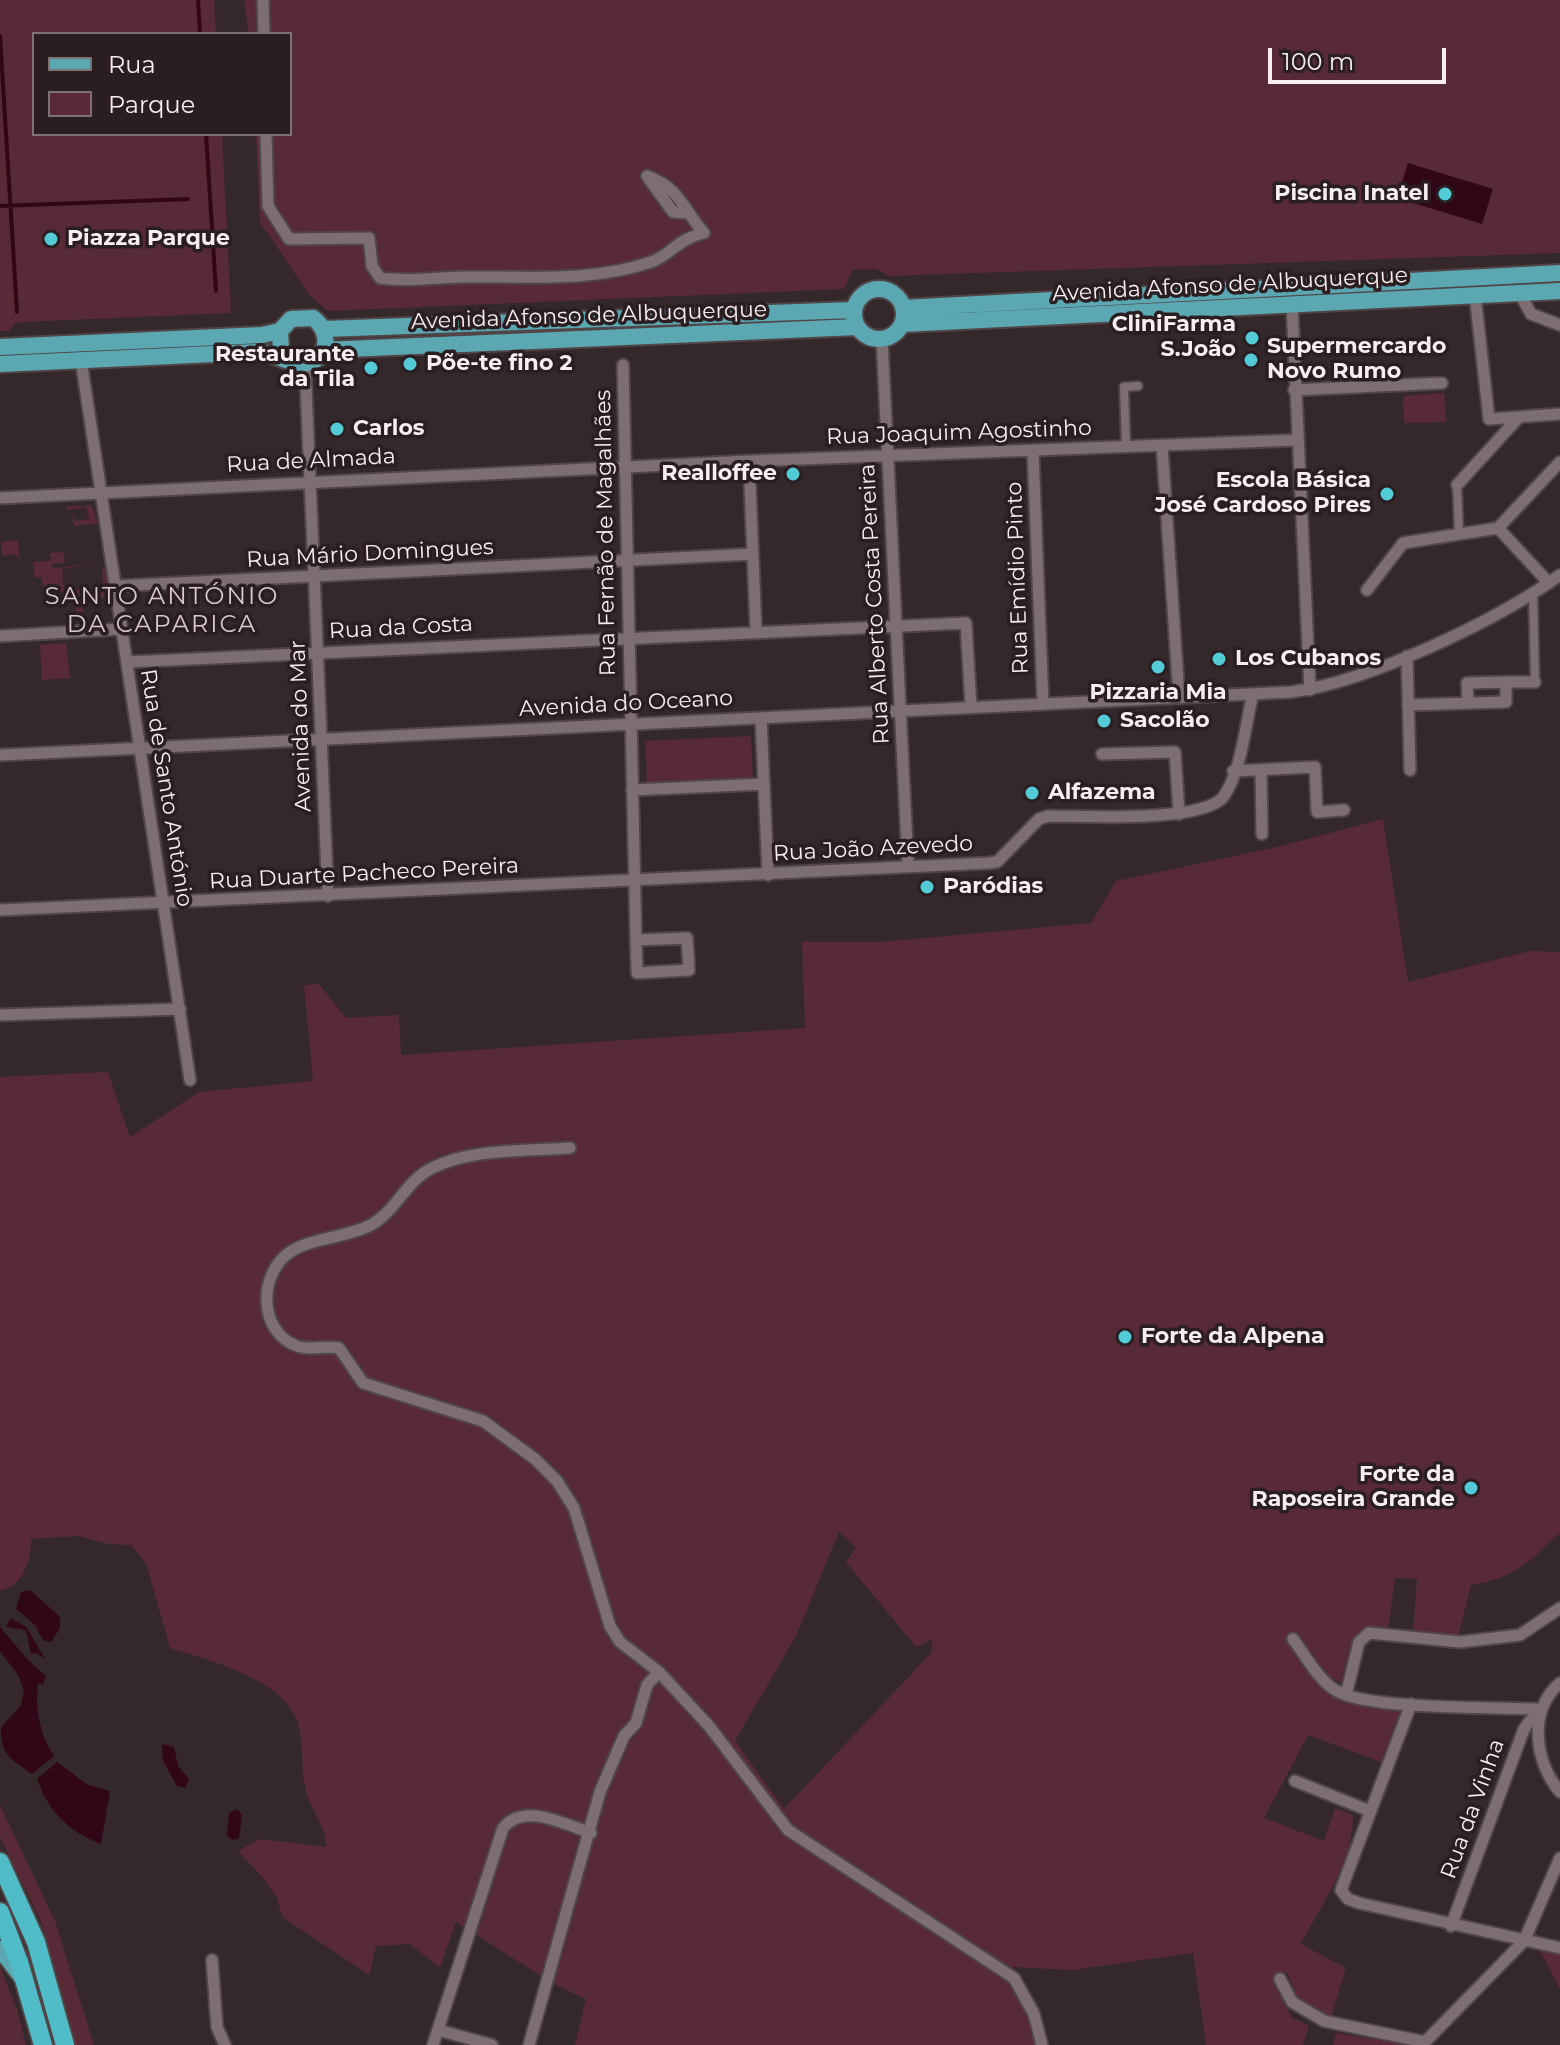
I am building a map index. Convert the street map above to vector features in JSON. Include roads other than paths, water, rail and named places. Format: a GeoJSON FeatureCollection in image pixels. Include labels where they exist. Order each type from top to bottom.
{"type":"FeatureCollection","features":[{"type":"Feature","properties":{"kind":"highway"},"geometry":{"type":"LineString","coordinates":[[2,1867],[43,1962],[65,2045]]}},
{"type":"Feature","properties":{"kind":"highway"},"geometry":{"type":"LineString","coordinates":[[0,1912],[43,2045]]}},
{"type":"Feature","properties":{"kind":"main road","name":"Avenida Afonso de Albuquerque"},"geometry":{"type":"LineString","coordinates":[[902,316],[1560,273]]}},
{"type":"Feature","properties":{"kind":"main road","name":"Avenida Afonso de Albuquerque"},"geometry":{"type":"LineString","coordinates":[[882,339],[863,334],[855,318],[862,296],[876,290],[893,294],[902,316]]}},
{"type":"Feature","properties":{"kind":"main road","name":"Avenida Afonso de Albuquerque"},"geometry":{"type":"LineString","coordinates":[[902,316],[1292,305],[1560,291]]}},
{"type":"Feature","properties":{"kind":"main road","name":"Avenida Afonso de Albuquerque"},"geometry":{"type":"LineString","coordinates":[[0,347],[267,335],[280,331],[298,316],[313,318],[324,329],[855,318]]}},
{"type":"Feature","properties":{"kind":"main road"},"geometry":{"type":"LineString","coordinates":[[882,339],[897,331],[902,316]]}},
{"type":"Feature","properties":{"kind":"main road","name":"Avenida Afonso de Albuquerque"},"geometry":{"type":"LineString","coordinates":[[324,350],[855,318]]}},
{"type":"Feature","properties":{"kind":"main road"},"geometry":{"type":"LineString","coordinates":[[0,364],[256,352],[298,362],[324,350],[324,329]]}},
{"type":"Feature","properties":{"kind":"main road"},"geometry":{"type":"LineString","coordinates":[[280,331],[281,350],[298,362]]}},
{"type":"Feature","properties":{"kind":"main road"},"geometry":{"type":"LineString","coordinates":[[0,1949],[25,1982]]}},
{"type":"Feature","properties":{"kind":"street"},"geometry":{"type":"LineString","coordinates":[[263,0],[264,32]]}},
{"type":"Feature","properties":{"kind":"street"},"geometry":{"type":"LineString","coordinates":[[266,136],[268,206],[289,239],[369,238],[372,266],[380,278],[400,281],[501,277],[537,280],[653,262],[686,237],[704,233],[668,184],[647,176]]}},
{"type":"Feature","properties":{"kind":"street"},"geometry":{"type":"LineString","coordinates":[[1520,294],[1531,314],[1560,325]]}},
{"type":"Feature","properties":{"kind":"street"},"geometry":{"type":"LineString","coordinates":[[1475,295],[1489,419],[1560,414]]}},
{"type":"Feature","properties":{"kind":"street"},"geometry":{"type":"LineString","coordinates":[[1292,305],[1310,690]]}},
{"type":"Feature","properties":{"kind":"street","name":"Rua Alberto Costa Pereira"},"geometry":{"type":"LineString","coordinates":[[882,339],[908,866]]}},
{"type":"Feature","properties":{"kind":"street","name":"Rua de Santo António"},"geometry":{"type":"LineString","coordinates":[[81,360],[190,1080]]}},
{"type":"Feature","properties":{"kind":"street","name":"Avenida do Mar"},"geometry":{"type":"LineString","coordinates":[[298,362],[310,481],[328,896]]}},
{"type":"Feature","properties":{"kind":"street","name":"Rua Fernão de Magalhães"},"geometry":{"type":"LineString","coordinates":[[623,365],[626,560],[634,882],[637,973],[689,970],[687,938],[636,940]]}},
{"type":"Feature","properties":{"kind":"street"},"geometry":{"type":"LineString","coordinates":[[1294,390],[1442,383]]}},
{"type":"Feature","properties":{"kind":"street"},"geometry":{"type":"LineString","coordinates":[[1126,446],[1124,387],[1138,386]]}},
{"type":"Feature","properties":{"kind":"street"},"geometry":{"type":"LineString","coordinates":[[1459,534],[1457,485],[1519,417]]}},
{"type":"Feature","properties":{"kind":"street","name":"Rua Joaquim Agostinho"},"geometry":{"type":"LineString","coordinates":[[624,467],[1296,440]]}},
{"type":"Feature","properties":{"kind":"street"},"geometry":{"type":"LineString","coordinates":[[1162,445],[1179,697]]}},
{"type":"Feature","properties":{"kind":"street","name":"Rua Emídio Pinto"},"geometry":{"type":"LineString","coordinates":[[1033,452],[1043,703]]}},
{"type":"Feature","properties":{"kind":"street"},"geometry":{"type":"LineString","coordinates":[[749,461],[756,631]]}},
{"type":"Feature","properties":{"kind":"street"},"geometry":{"type":"LineString","coordinates":[[1367,590],[1403,543],[1498,528],[1560,462]]}},
{"type":"Feature","properties":{"kind":"street","name":"Rua de Almada"},"geometry":{"type":"LineString","coordinates":[[0,498],[624,467]]}},
{"type":"Feature","properties":{"kind":"street"},"geometry":{"type":"LineString","coordinates":[[1498,528],[1549,583]]}},
{"type":"Feature","properties":{"kind":"street","name":"Rua Mário Domingues"},"geometry":{"type":"LineString","coordinates":[[116,586],[314,579],[753,554]]}},
{"type":"Feature","properties":{"kind":"street","name":"Avenida do Oceano"},"geometry":{"type":"LineString","coordinates":[[0,755],[1310,690],[1407,656],[1479,624],[1560,575]]}},
{"type":"Feature","properties":{"kind":"street"},"geometry":{"type":"LineString","coordinates":[[1468,703],[1467,683],[1535,682],[1533,592]]}},
{"type":"Feature","properties":{"kind":"street","name":"Rua da Costa"},"geometry":{"type":"LineString","coordinates":[[127,662],[628,636],[966,623],[971,707]]}},
{"type":"Feature","properties":{"kind":"street"},"geometry":{"type":"LineString","coordinates":[[0,636],[122,629]]}},
{"type":"Feature","properties":{"kind":"street"},"geometry":{"type":"LineString","coordinates":[[1407,656],[1410,770]]}},
{"type":"Feature","properties":{"kind":"street"},"geometry":{"type":"LineString","coordinates":[[1408,705],[1506,702],[1506,682]]}},
{"type":"Feature","properties":{"kind":"street","name":"Rua João Azevedo"},"geometry":{"type":"LineString","coordinates":[[634,882],[997,862],[1031,827],[1048,816],[1179,814],[1213,806],[1223,798],[1233,771],[1253,694]]}},
{"type":"Feature","properties":{"kind":"street"},"geometry":{"type":"LineString","coordinates":[[761,718],[768,875]]}},
{"type":"Feature","properties":{"kind":"street"},"geometry":{"type":"LineString","coordinates":[[1102,754],[1175,752],[1179,814]]}},
{"type":"Feature","properties":{"kind":"street"},"geometry":{"type":"LineString","coordinates":[[1233,771],[1315,767],[1317,812],[1344,810]]}},
{"type":"Feature","properties":{"kind":"street"},"geometry":{"type":"LineString","coordinates":[[1261,770],[1262,834]]}},
{"type":"Feature","properties":{"kind":"street"},"geometry":{"type":"LineString","coordinates":[[632,790],[764,784]]}},
{"type":"Feature","properties":{"kind":"street","name":"Rua Duarte Pacheco Pereira"},"geometry":{"type":"LineString","coordinates":[[0,910],[634,882]]}},
{"type":"Feature","properties":{"kind":"street"},"geometry":{"type":"LineString","coordinates":[[0,1015],[180,1009]]}},
{"type":"Feature","properties":{"kind":"street"},"geometry":{"type":"LineString","coordinates":[[570,1148],[464,1157],[432,1168],[420,1176],[393,1210],[369,1226],[290,1252],[268,1279],[267,1303],[273,1328],[287,1342],[301,1348],[339,1348],[363,1383],[483,1421],[535,1459],[557,1481],[574,1508],[610,1626],[620,1642],[659,1672],[709,1726],[788,1830],[1014,1978],[1034,2014],[1042,2045]]}},
{"type":"Feature","properties":{"kind":"street"},"geometry":{"type":"LineString","coordinates":[[1346,1695],[1359,1642],[1369,1633],[1460,1642],[1520,1635],[1560,1608]]}},
{"type":"Feature","properties":{"kind":"street"},"geometry":{"type":"LineString","coordinates":[[1293,1639],[1328,1684],[1346,1695],[1411,1704],[1539,1709],[1539,1749],[1560,1792]]}},
{"type":"Feature","properties":{"kind":"street"},"geometry":{"type":"LineString","coordinates":[[529,2045],[591,1833],[600,1792],[624,1736],[636,1723],[647,1685],[659,1672]]}},
{"type":"Feature","properties":{"kind":"street","name":"Rua da Vinha"},"geometry":{"type":"LineString","coordinates":[[1451,1926],[1524,1729],[1560,1683]]}},
{"type":"Feature","properties":{"kind":"street"},"geometry":{"type":"LineString","coordinates":[[1411,1704],[1341,1890],[1348,1899],[1359,1903],[1560,1948]]}},
{"type":"Feature","properties":{"kind":"street"},"geometry":{"type":"LineString","coordinates":[[1295,1781],[1370,1811]]}},
{"type":"Feature","properties":{"kind":"street"},"geometry":{"type":"LineString","coordinates":[[433,2045],[503,1828],[511,1818],[528,1814],[591,1833]]}},
{"type":"Feature","properties":{"kind":"street"},"geometry":{"type":"LineString","coordinates":[[1280,1979],[1292,2002],[1324,2021],[1424,2044],[1524,1941],[1560,1858]]}},
{"type":"Feature","properties":{"kind":"street"},"geometry":{"type":"LineString","coordinates":[[212,1960],[217,2027],[225,2045]]}},
{"type":"Feature","properties":{"kind":"street"},"geometry":{"type":"LineString","coordinates":[[438,2030],[492,2045]]}},
{"type":"Feature","properties":{"kind":"waterway"},"geometry":{"type":"LineString","coordinates":[[198,0],[200,32]]}},
{"type":"Feature","properties":{"kind":"waterway"},"geometry":{"type":"LineString","coordinates":[[0,36],[17,312]]}},
{"type":"Feature","properties":{"kind":"waterway"},"geometry":{"type":"LineString","coordinates":[[206,136],[216,291]]}},
{"type":"Feature","properties":{"kind":"waterway"},"geometry":{"type":"LineString","coordinates":[[0,206],[188,199]]}},
{"type":"Feature","properties":{"kind":"place","name":"Piscina Inatel"},"geometry":{"type":"Point","coordinates":[1445,194]}},
{"type":"Feature","properties":{"kind":"place","name":"Piazza Parque"},"geometry":{"type":"Point","coordinates":[51,239]}},
{"type":"Feature","properties":{"kind":"place","name":"CliniFarma S.João"},"geometry":{"type":"Point","coordinates":[1252,338]}},
{"type":"Feature","properties":{"kind":"place","name":"Supermercardo Novo Rumo"},"geometry":{"type":"Point","coordinates":[1251,360]}},
{"type":"Feature","properties":{"kind":"place","name":"Põe-te fino 2"},"geometry":{"type":"Point","coordinates":[410,364]}},
{"type":"Feature","properties":{"kind":"place","name":"Restaurante da Tila"},"geometry":{"type":"Point","coordinates":[371,368]}},
{"type":"Feature","properties":{"kind":"place","name":"Carlos"},"geometry":{"type":"Point","coordinates":[337,429]}},
{"type":"Feature","properties":{"kind":"place","name":"Realloffee"},"geometry":{"type":"Point","coordinates":[793,474]}},
{"type":"Feature","properties":{"kind":"place","name":"Escola Básica José Cardoso Pires"},"geometry":{"type":"Point","coordinates":[1387,494]}},
{"type":"Feature","properties":{"kind":"place","name":"Los Cubanos"},"geometry":{"type":"Point","coordinates":[1219,659]}},
{"type":"Feature","properties":{"kind":"place","name":"Pizzaria Mia"},"geometry":{"type":"Point","coordinates":[1158,667]}},
{"type":"Feature","properties":{"kind":"place","name":"Sacolão"},"geometry":{"type":"Point","coordinates":[1104,721]}},
{"type":"Feature","properties":{"kind":"place","name":"Alfazema"},"geometry":{"type":"Point","coordinates":[1032,793]}},
{"type":"Feature","properties":{"kind":"place","name":"Paródias"},"geometry":{"type":"Point","coordinates":[927,887]}},
{"type":"Feature","properties":{"kind":"place","name":"Forte da Alpena"},"geometry":{"type":"Point","coordinates":[1125,1337]}},
{"type":"Feature","properties":{"kind":"place","name":"Forte da Raposeira Grande"},"geometry":{"type":"Point","coordinates":[1471,1488]}},
{"type":"Feature","properties":{"kind":"district","name":"SANTO ANTÓNIO DA CAPARICA"},"geometry":{"type":"Point","coordinates":[162,611]}}]}
